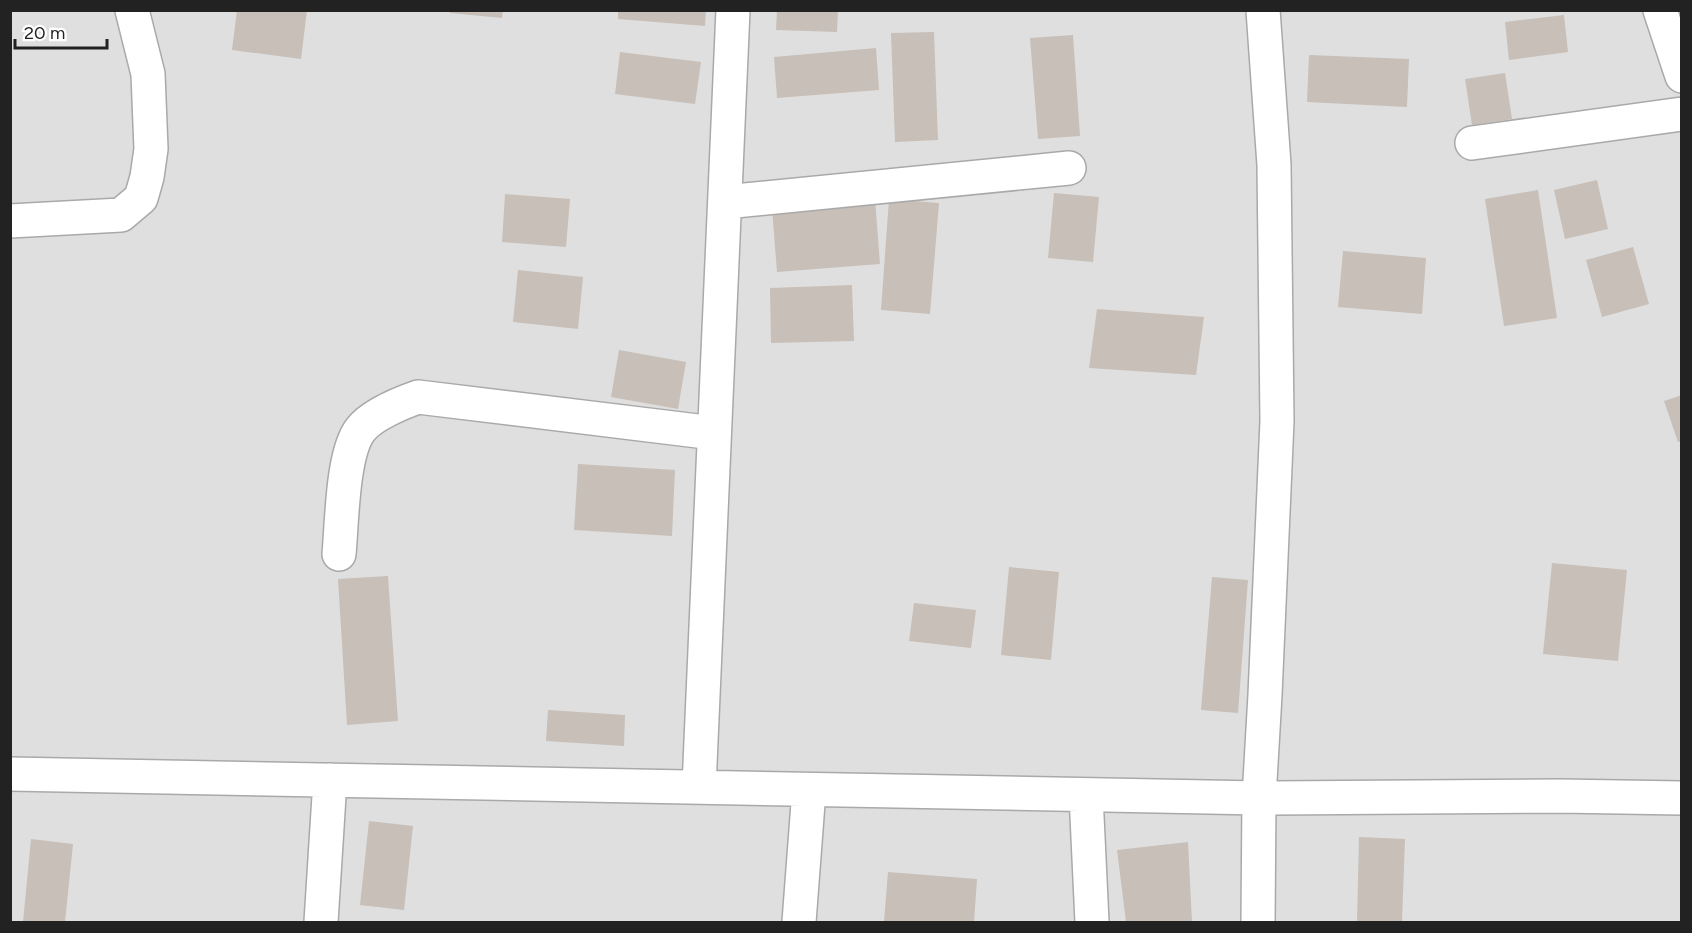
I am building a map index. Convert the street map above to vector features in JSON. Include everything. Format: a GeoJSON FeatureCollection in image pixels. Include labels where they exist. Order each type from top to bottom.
{"type":"FeatureCollection","features":[{"type":"Feature","properties":{"kind":"street"},"geometry":{"type":"LineString","coordinates":[[10,221],[121,215],[141,198],[151,149],[148,74],[132,10]]}},
{"type":"Feature","properties":{"kind":"street"},"geometry":{"type":"LineString","coordinates":[[699,787],[733,10]]}},
{"type":"Feature","properties":{"kind":"street"},"geometry":{"type":"LineString","coordinates":[[1258,922],[1259,798],[1277,421],[1274,165],[1263,10]]}},
{"type":"Feature","properties":{"kind":"street"},"geometry":{"type":"LineString","coordinates":[[1660,10],[1682,76]]}},
{"type":"Feature","properties":{"kind":"street"},"geometry":{"type":"LineString","coordinates":[[1472,143],[1682,114]]}},
{"type":"Feature","properties":{"kind":"street"},"geometry":{"type":"LineString","coordinates":[[725,202],[1069,168]]}},
{"type":"Feature","properties":{"kind":"street"},"geometry":{"type":"LineString","coordinates":[[339,554],[349,457],[361,429],[391,407],[418,397],[714,433]]}},
{"type":"Feature","properties":{"kind":"street"},"geometry":{"type":"LineString","coordinates":[[10,774],[1259,798],[1558,796],[1682,798]]}},
{"type":"Feature","properties":{"kind":"street"},"geometry":{"type":"LineString","coordinates":[[321,922],[330,780]]}},
{"type":"Feature","properties":{"kind":"street"},"geometry":{"type":"LineString","coordinates":[[799,922],[809,790]]}},
{"type":"Feature","properties":{"kind":"street"},"geometry":{"type":"LineString","coordinates":[[1086,795],[1092,922]]}},
{"type":"Feature","properties":{"kind":"shaded area"},"geometry":{"type":"Polygon","coordinates":[[[11,11],[1681,11],[1681,922],[11,922],[11,11]]]}},
{"type":"Feature","properties":{"kind":"building"},"geometry":{"type":"Polygon","coordinates":[[[237,10],[307,10],[301,59],[232,50],[237,10]]]}},
{"type":"Feature","properties":{"kind":"building"},"geometry":{"type":"Polygon","coordinates":[[[450,10],[503,10],[502,18],[450,13],[450,10]]]}},
{"type":"Feature","properties":{"kind":"building"},"geometry":{"type":"Polygon","coordinates":[[[618,10],[706,10],[705,26],[618,19],[618,10]]]}},
{"type":"Feature","properties":{"kind":"building"},"geometry":{"type":"Polygon","coordinates":[[[777,10],[838,10],[837,32],[776,30],[777,10]]]}},
{"type":"Feature","properties":{"kind":"building"},"geometry":{"type":"Polygon","coordinates":[[[1564,15],[1568,52],[1509,60],[1505,22],[1564,15]]]}},
{"type":"Feature","properties":{"kind":"building"},"geometry":{"type":"Polygon","coordinates":[[[934,32],[938,140],[895,142],[891,33],[934,32]]]}},
{"type":"Feature","properties":{"kind":"building"},"geometry":{"type":"Polygon","coordinates":[[[1073,35],[1080,136],[1038,139],[1030,38],[1073,35]]]}},
{"type":"Feature","properties":{"kind":"building"},"geometry":{"type":"Polygon","coordinates":[[[876,48],[879,90],[777,98],[774,57],[876,48]]]}},
{"type":"Feature","properties":{"kind":"building"},"geometry":{"type":"Polygon","coordinates":[[[620,52],[701,62],[695,104],[615,94],[620,52]]]}},
{"type":"Feature","properties":{"kind":"building"},"geometry":{"type":"Polygon","coordinates":[[[1309,55],[1409,59],[1407,107],[1307,102],[1309,55]]]}},
{"type":"Feature","properties":{"kind":"building"},"geometry":{"type":"Polygon","coordinates":[[[1505,73],[1512,119],[1472,125],[1465,79],[1505,73]]]}},
{"type":"Feature","properties":{"kind":"building"},"geometry":{"type":"Polygon","coordinates":[[[1597,180],[1608,229],[1565,239],[1554,190],[1597,180]]]}},
{"type":"Feature","properties":{"kind":"building"},"geometry":{"type":"Polygon","coordinates":[[[1538,190],[1557,318],[1504,326],[1485,199],[1538,190]]]}},
{"type":"Feature","properties":{"kind":"building"},"geometry":{"type":"Polygon","coordinates":[[[1054,193],[1099,197],[1093,262],[1048,258],[1054,193]]]}},
{"type":"Feature","properties":{"kind":"building"},"geometry":{"type":"Polygon","coordinates":[[[505,194],[570,199],[566,247],[502,242],[505,194]]]}},
{"type":"Feature","properties":{"kind":"building"},"geometry":{"type":"Polygon","coordinates":[[[875,199],[880,264],[777,272],[772,208],[875,199]]]}},
{"type":"Feature","properties":{"kind":"building"},"geometry":{"type":"Polygon","coordinates":[[[889,199],[939,203],[930,314],[881,310],[889,199]]]}},
{"type":"Feature","properties":{"kind":"building"},"geometry":{"type":"Polygon","coordinates":[[[1633,247],[1649,304],[1602,317],[1586,260],[1633,247]]]}},
{"type":"Feature","properties":{"kind":"building"},"geometry":{"type":"Polygon","coordinates":[[[1343,251],[1426,258],[1422,314],[1338,307],[1343,251]]]}},
{"type":"Feature","properties":{"kind":"building"},"geometry":{"type":"Polygon","coordinates":[[[518,270],[583,277],[578,329],[513,322],[518,270]]]}},
{"type":"Feature","properties":{"kind":"building"},"geometry":{"type":"Polygon","coordinates":[[[852,285],[854,341],[771,343],[770,288],[852,285]]]}},
{"type":"Feature","properties":{"kind":"building"},"geometry":{"type":"Polygon","coordinates":[[[1097,309],[1204,317],[1196,375],[1089,368],[1097,309]]]}},
{"type":"Feature","properties":{"kind":"building"},"geometry":{"type":"Polygon","coordinates":[[[619,350],[686,362],[678,409],[611,397],[619,350]]]}},
{"type":"Feature","properties":{"kind":"building"},"geometry":{"type":"Polygon","coordinates":[[[1682,395],[1682,441],[1678,442],[1664,401],[1682,395]]]}},
{"type":"Feature","properties":{"kind":"building"},"geometry":{"type":"Polygon","coordinates":[[[578,464],[675,470],[672,536],[574,530],[578,464]]]}},
{"type":"Feature","properties":{"kind":"building"},"geometry":{"type":"Polygon","coordinates":[[[1552,563],[1627,570],[1618,661],[1543,654],[1552,563]]]}},
{"type":"Feature","properties":{"kind":"building"},"geometry":{"type":"Polygon","coordinates":[[[1009,567],[1059,572],[1051,660],[1001,655],[1009,567]]]}},
{"type":"Feature","properties":{"kind":"building"},"geometry":{"type":"Polygon","coordinates":[[[388,576],[398,721],[347,725],[338,579],[388,576]]]}},
{"type":"Feature","properties":{"kind":"building"},"geometry":{"type":"Polygon","coordinates":[[[1212,577],[1248,580],[1238,713],[1201,710],[1212,577]]]}},
{"type":"Feature","properties":{"kind":"building"},"geometry":{"type":"Polygon","coordinates":[[[914,603],[976,610],[971,648],[909,641],[914,603]]]}},
{"type":"Feature","properties":{"kind":"building"},"geometry":{"type":"Polygon","coordinates":[[[548,710],[625,715],[624,746],[546,741],[548,710]]]}},
{"type":"Feature","properties":{"kind":"building"},"geometry":{"type":"Polygon","coordinates":[[[369,821],[413,826],[404,910],[360,905],[369,821]]]}},
{"type":"Feature","properties":{"kind":"building"},"geometry":{"type":"Polygon","coordinates":[[[1359,837],[1405,839],[1402,922],[1357,922],[1359,837]]]}},
{"type":"Feature","properties":{"kind":"building"},"geometry":{"type":"Polygon","coordinates":[[[31,839],[73,844],[65,922],[23,922],[31,839]]]}},
{"type":"Feature","properties":{"kind":"building"},"geometry":{"type":"Polygon","coordinates":[[[1188,842],[1192,922],[1126,922],[1117,850],[1188,842]]]}},
{"type":"Feature","properties":{"kind":"building"},"geometry":{"type":"Polygon","coordinates":[[[888,872],[977,879],[974,922],[884,922],[888,872]]]}}]}
